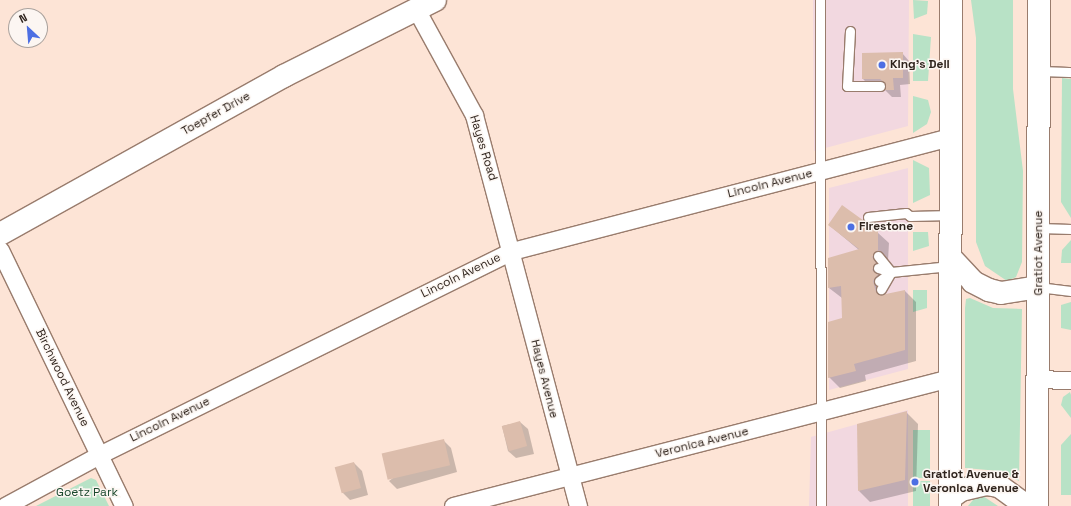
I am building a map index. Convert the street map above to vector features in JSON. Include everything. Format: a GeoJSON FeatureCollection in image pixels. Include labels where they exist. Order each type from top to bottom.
{"type":"FeatureCollection","features":[{"type":"Feature","properties":{"kind":"main road"},"geometry":{"type":"LineString","coordinates":[[950,502],[951,0]]}},
{"type":"Feature","properties":{"kind":"main road","name":"Gratiot Avenue"},"geometry":{"type":"LineString","coordinates":[[1038,506],[1039,0]]}},
{"type":"Feature","properties":{"kind":"main road","name":"Toepfer Drive"},"geometry":{"type":"LineString","coordinates":[[0,234],[284,76],[425,5]]}},
{"type":"Feature","properties":{"kind":"main road"},"geometry":{"type":"LineString","coordinates":[[950,262],[973,282],[989,290],[1001,293],[1038,288]]}},
{"type":"Feature","properties":{"kind":"main road"},"geometry":{"type":"LineString","coordinates":[[950,502],[961,490],[986,484],[1005,489],[1027,506]]}},
{"type":"Feature","properties":{"kind":"street","name":"Hayes Road"},"geometry":{"type":"LineString","coordinates":[[425,5],[474,115],[512,251]]}},
{"type":"Feature","properties":{"kind":"street","name":"Lincoln Avenue"},"geometry":{"type":"LineString","coordinates":[[5,506],[99,455],[512,251],[951,137]]}},
{"type":"Feature","properties":{"kind":"street","name":"Birchwood Avenue"},"geometry":{"type":"LineString","coordinates":[[0,250],[124,506]]}},
{"type":"Feature","properties":{"kind":"street","name":"Hayes Avenue"},"geometry":{"type":"LineString","coordinates":[[512,251],[569,477],[578,506]]}},
{"type":"Feature","properties":{"kind":"street","name":"Veronica Avenue"},"geometry":{"type":"LineString","coordinates":[[453,506],[820,413],[950,378]]}},
{"type":"Feature","properties":{"kind":"street"},"geometry":{"type":"LineString","coordinates":[[1038,380],[1071,380]]}},
{"type":"Feature","properties":{"kind":"lane"},"geometry":{"type":"LineString","coordinates":[[820,0],[821,506]]}},
{"type":"Feature","properties":{"kind":"lane"},"geometry":{"type":"LineString","coordinates":[[850,31],[847,86],[880,86]]}},
{"type":"Feature","properties":{"kind":"lane"},"geometry":{"type":"LineString","coordinates":[[1039,71],[1071,72]]}},
{"type":"Feature","properties":{"kind":"lane"},"geometry":{"type":"LineString","coordinates":[[868,217],[906,213],[910,216],[951,215]]}},
{"type":"Feature","properties":{"kind":"lane"},"geometry":{"type":"LineString","coordinates":[[1039,228],[1071,228]]}},
{"type":"Feature","properties":{"kind":"lane"},"geometry":{"type":"LineString","coordinates":[[878,256],[891,272]]}},
{"type":"Feature","properties":{"kind":"lane"},"geometry":{"type":"LineString","coordinates":[[878,268],[891,272],[950,262]]}},
{"type":"Feature","properties":{"kind":"lane"},"geometry":{"type":"LineString","coordinates":[[880,285],[891,272]]}},
{"type":"Feature","properties":{"kind":"lane"},"geometry":{"type":"LineString","coordinates":[[1038,288],[1071,291]]}},
{"type":"Feature","properties":{"kind":"shaded area"},"geometry":{"type":"Polygon","coordinates":[[[813,0],[909,0],[908,126],[814,151],[813,0]]]}},
{"type":"Feature","properties":{"kind":"shaded area"},"geometry":{"type":"Polygon","coordinates":[[[908,168],[908,369],[829,390],[829,188],[908,168]]]}},
{"type":"Feature","properties":{"kind":"shaded area"},"geometry":{"type":"Polygon","coordinates":[[[908,410],[908,506],[809,506],[811,437],[908,410]]]}},
{"type":"Feature","properties":{"kind":"green space"},"geometry":{"type":"Polygon","coordinates":[[[913,0],[928,1],[927,14],[914,19],[913,0]]]}},
{"type":"Feature","properties":{"kind":"green space"},"geometry":{"type":"Polygon","coordinates":[[[971,0],[1013,0],[1013,89],[1023,171],[1022,262],[1016,277],[1007,281],[985,266],[976,242],[976,38],[971,0]]]}},
{"type":"Feature","properties":{"kind":"green space"},"geometry":{"type":"Polygon","coordinates":[[[913,34],[931,37],[928,81],[913,81],[913,34]]]}},
{"type":"Feature","properties":{"kind":"green space"},"geometry":{"type":"Polygon","coordinates":[[[1062,78],[1071,79],[1071,218],[1061,202],[1062,78]]]}},
{"type":"Feature","properties":{"kind":"green space"},"geometry":{"type":"Polygon","coordinates":[[[913,96],[928,100],[931,112],[927,124],[913,133],[913,96]]]}},
{"type":"Feature","properties":{"kind":"green space"},"geometry":{"type":"Polygon","coordinates":[[[913,160],[929,168],[930,195],[913,203],[913,160]]]}},
{"type":"Feature","properties":{"kind":"green space"},"geometry":{"type":"Polygon","coordinates":[[[913,232],[928,232],[929,246],[913,251],[913,232]]]}},
{"type":"Feature","properties":{"kind":"green space"},"geometry":{"type":"Polygon","coordinates":[[[1071,240],[1071,263],[1061,263],[1062,250],[1071,240]]]}},
{"type":"Feature","properties":{"kind":"green space"},"geometry":{"type":"Polygon","coordinates":[[[913,290],[927,290],[927,308],[913,312],[913,290]]]}},
{"type":"Feature","properties":{"kind":"green space"},"geometry":{"type":"Polygon","coordinates":[[[970,298],[993,308],[1022,309],[1019,481],[999,471],[965,468],[965,308],[966,299],[970,298]]]}},
{"type":"Feature","properties":{"kind":"green space"},"geometry":{"type":"Polygon","coordinates":[[[1071,302],[1071,330],[1061,328],[1061,305],[1071,302]]]}},
{"type":"Feature","properties":{"kind":"green space"},"geometry":{"type":"Polygon","coordinates":[[[1070,392],[1071,418],[1061,405],[1063,397],[1070,392]]]}},
{"type":"Feature","properties":{"kind":"green space"},"geometry":{"type":"Polygon","coordinates":[[[913,430],[930,430],[930,478],[913,478],[913,430]]]}},
{"type":"Feature","properties":{"kind":"green space"},"geometry":{"type":"Polygon","coordinates":[[[1071,434],[1071,495],[1061,495],[1061,445],[1071,434]]]}},
{"type":"Feature","properties":{"kind":"green space","name":"Goetz Park"},"geometry":{"type":"Polygon","coordinates":[[[91,478],[96,480],[109,506],[36,506],[91,478]]]}},
{"type":"Feature","properties":{"kind":"green space"},"geometry":{"type":"Polygon","coordinates":[[[916,481],[930,481],[930,506],[913,506],[913,484],[916,481]]]}},
{"type":"Feature","properties":{"kind":"green space"},"geometry":{"type":"Polygon","coordinates":[[[983,496],[998,506],[968,506],[973,500],[983,496]]]}},
{"type":"Feature","properties":{"kind":"building","name":"King's Deli"},"geometry":{"type":"Polygon","coordinates":[[[903,52],[903,78],[893,78],[894,90],[884,90],[885,83],[880,79],[862,79],[862,53],[903,52]]]}},
{"type":"Feature","properties":{"kind":"building"},"geometry":{"type":"Polygon","coordinates":[[[842,205],[878,231],[878,250],[872,257],[876,263],[872,270],[878,274],[873,281],[876,292],[881,295],[905,290],[905,350],[854,364],[856,371],[828,378],[828,322],[842,318],[841,286],[828,288],[828,258],[859,249],[828,225],[842,205]]]}},
{"type":"Feature","properties":{"kind":"building"},"geometry":{"type":"Polygon","coordinates":[[[907,411],[905,480],[858,491],[857,424],[907,411]]]}},
{"type":"Feature","properties":{"kind":"building"},"geometry":{"type":"Polygon","coordinates":[[[520,421],[527,446],[509,451],[502,426],[520,421]]]}},
{"type":"Feature","properties":{"kind":"building"},"geometry":{"type":"Polygon","coordinates":[[[444,439],[450,465],[388,480],[382,453],[444,439]]]}},
{"type":"Feature","properties":{"kind":"building"},"geometry":{"type":"Polygon","coordinates":[[[354,462],[361,488],[342,493],[335,467],[354,462]]]}},
{"type":"Feature","properties":{"kind":"place","name":"King's Deli"},"geometry":{"type":"Point","coordinates":[882,65]}},
{"type":"Feature","properties":{"kind":"place","name":"Firestone"},"geometry":{"type":"Point","coordinates":[851,227]}},
{"type":"Feature","properties":{"kind":"place","name":"Gratiot Avenue & Veronica Avenue"},"geometry":{"type":"Point","coordinates":[915,482]}}]}
